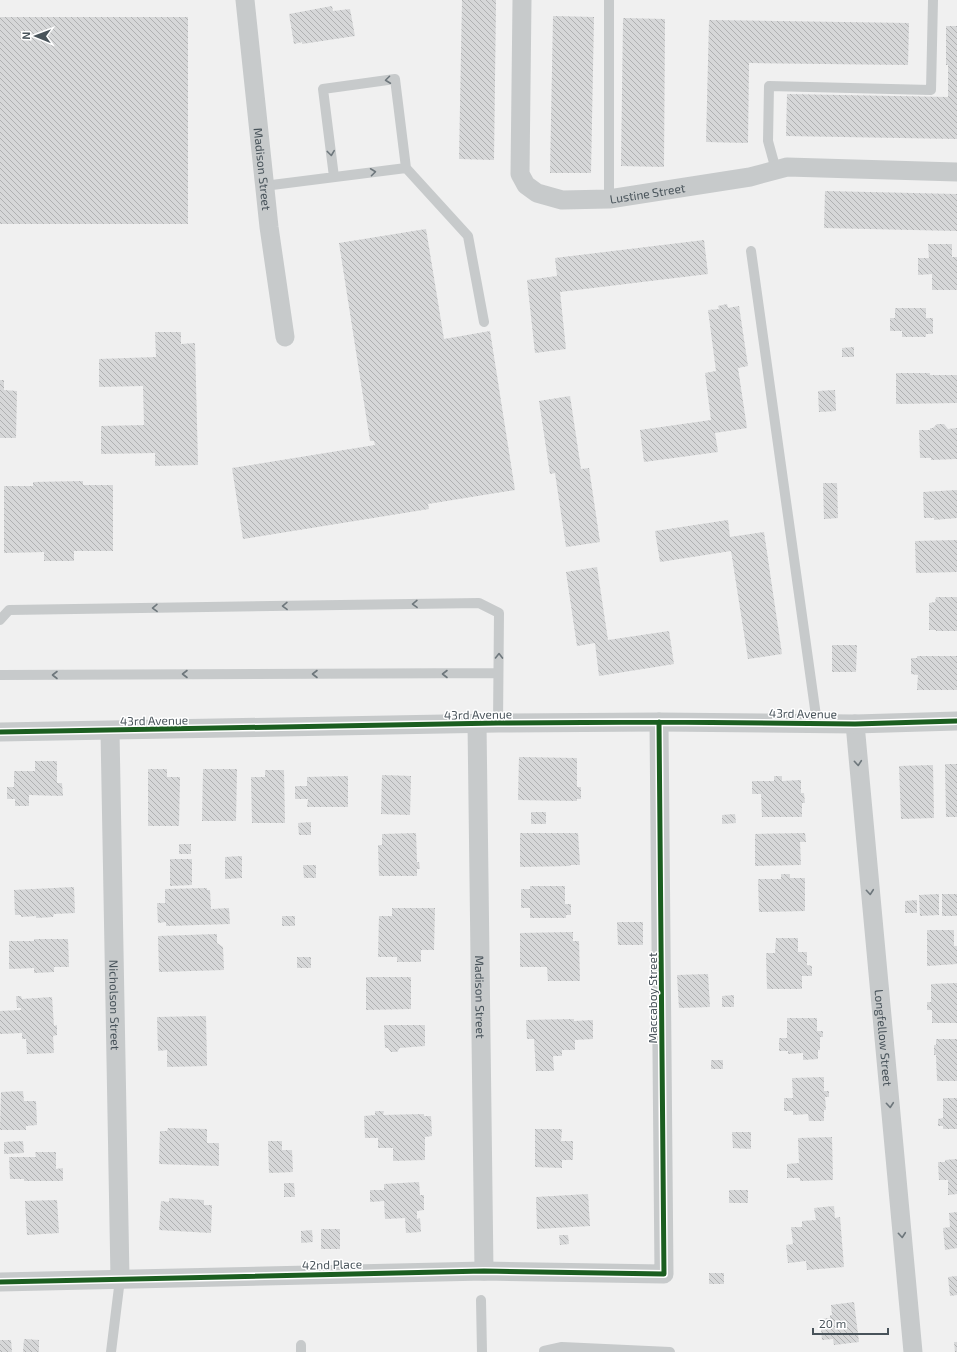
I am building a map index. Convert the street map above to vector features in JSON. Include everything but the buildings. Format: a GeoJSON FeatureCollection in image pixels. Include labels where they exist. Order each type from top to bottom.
{"type":"FeatureCollection","features":[{"type":"Feature","properties":{"kind":"street","name":"Madison Street"},"geometry":{"type":"LineString","coordinates":[[245,0],[264,186],[285,337]]}},
{"type":"Feature","properties":{"kind":"street","name":"Lustine Street"},"geometry":{"type":"LineString","coordinates":[[522,0],[520,174],[526,185],[537,193],[562,200],[609,199],[750,177],[787,167],[957,172]]}},
{"type":"Feature","properties":{"kind":"street","name":"43rd Avenue"},"geometry":{"type":"LineString","coordinates":[[0,732],[477,723],[659,722],[855,724],[957,720]]}},
{"type":"Feature","properties":{"kind":"street","name":"Maccaboy Street"},"geometry":{"type":"LineString","coordinates":[[659,722],[664,1274]]}},
{"type":"Feature","properties":{"kind":"street","name":"Madison Street"},"geometry":{"type":"LineString","coordinates":[[477,723],[484,1271]]}},
{"type":"Feature","properties":{"kind":"street","name":"Longfellow Street"},"geometry":{"type":"LineString","coordinates":[[855,724],[913,1352]]}},
{"type":"Feature","properties":{"kind":"street","name":"Nicholson Street"},"geometry":{"type":"LineString","coordinates":[[110,731],[120,1279]]}},
{"type":"Feature","properties":{"kind":"street","name":"42nd Place"},"geometry":{"type":"LineString","coordinates":[[0,1282],[484,1271],[664,1274]]}},
{"type":"Feature","properties":{"kind":"lane"},"geometry":{"type":"LineString","coordinates":[[609,0],[609,199]]}},
{"type":"Feature","properties":{"kind":"lane"},"geometry":{"type":"LineString","coordinates":[[776,170],[768,142],[769,86],[931,90],[933,0]]}},
{"type":"Feature","properties":{"kind":"lane"},"geometry":{"type":"LineString","coordinates":[[334,177],[323,89],[395,79],[406,168],[468,236],[484,322]]}},
{"type":"Feature","properties":{"kind":"lane"},"geometry":{"type":"LineString","coordinates":[[264,186],[406,168]]}},
{"type":"Feature","properties":{"kind":"lane"},"geometry":{"type":"LineString","coordinates":[[751,251],[817,723]]}},
{"type":"Feature","properties":{"kind":"lane"},"geometry":{"type":"LineString","coordinates":[[0,620],[9,610],[479,603],[499,613],[498,723]]}},
{"type":"Feature","properties":{"kind":"lane"},"geometry":{"type":"LineString","coordinates":[[0,675],[498,673]]}},
{"type":"Feature","properties":{"kind":"lane"},"geometry":{"type":"LineString","coordinates":[[111,1352],[120,1279]]}},
{"type":"Feature","properties":{"kind":"lane"},"geometry":{"type":"LineString","coordinates":[[481,1300],[482,1352]]}},
{"type":"Feature","properties":{"kind":"lane"},"geometry":{"type":"LineString","coordinates":[[544,1352],[562,1347],[670,1352]]}},
{"type":"Feature","properties":{"kind":"cycle path"},"geometry":{"type":"LineString","coordinates":[[0,732],[498,723],[659,722],[855,724],[957,721]]}},
{"type":"Feature","properties":{"kind":"cycle path"},"geometry":{"type":"LineString","coordinates":[[0,1282],[484,1271],[664,1274],[659,722]]}}]}
